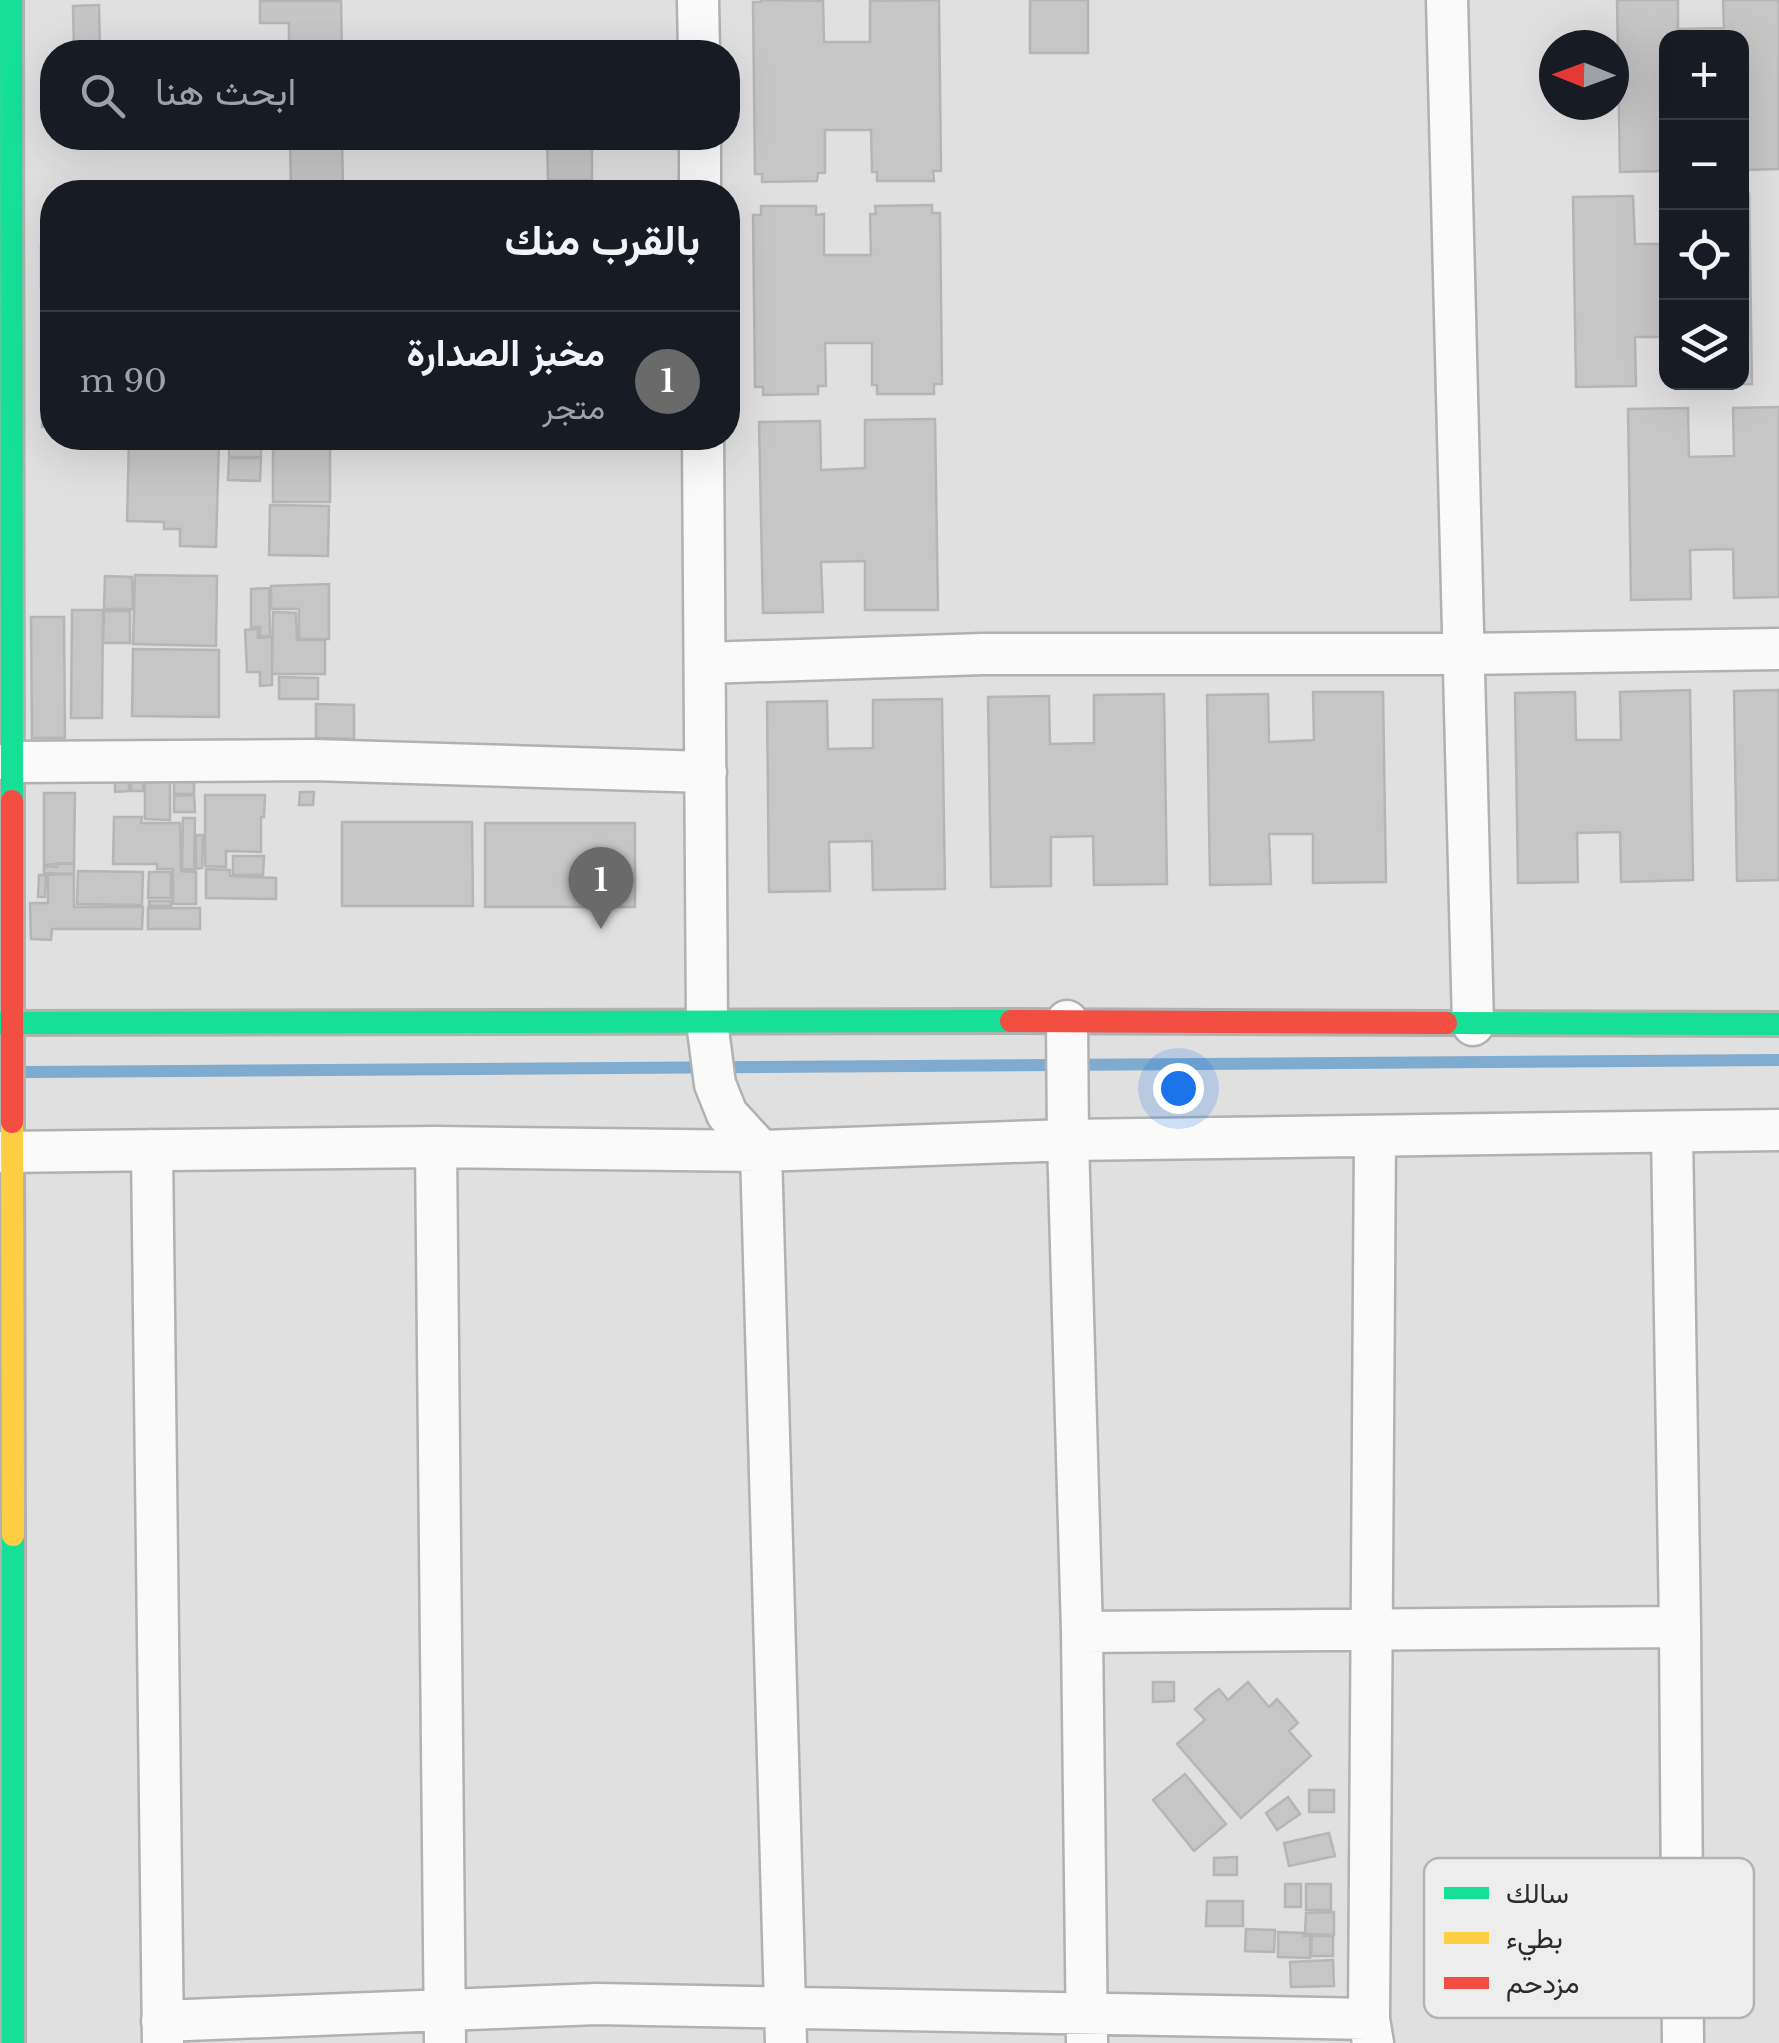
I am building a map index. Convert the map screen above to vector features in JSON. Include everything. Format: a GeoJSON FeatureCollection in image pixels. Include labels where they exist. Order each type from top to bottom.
{"type":"FeatureCollection","features":[{"type":"Feature","properties":{"kind":"street"},"geometry":{"type":"LineString","coordinates":[[12,0],[6,193],[10,762],[6,1023],[6,1925],[13,2043]]}},
{"type":"Feature","properties":{"kind":"street"},"geometry":{"type":"LineString","coordinates":[[698,0],[699,40]]}},
{"type":"Feature","properties":{"kind":"street"},"geometry":{"type":"LineString","coordinates":[[1448,0],[1473,1024]]}},
{"type":"Feature","properties":{"kind":"street"},"geometry":{"type":"LineString","coordinates":[[700,150],[700,180]]}},
{"type":"Feature","properties":{"kind":"street"},"geometry":{"type":"LineString","coordinates":[[703,450],[711,1051],[727,1114],[762,1151],[786,2026]]}},
{"type":"Feature","properties":{"kind":"street"},"geometry":{"type":"LineString","coordinates":[[705,663],[1002,654],[1779,649]]}},
{"type":"Feature","properties":{"kind":"street"},"geometry":{"type":"LineString","coordinates":[[10,762],[314,760],[706,772]]}},
{"type":"Feature","properties":{"kind":"street"},"geometry":{"type":"LineString","coordinates":[[6,1023],[711,1051],[1067,1033],[1473,1024],[1779,1024]]}},
{"type":"Feature","properties":{"kind":"street"},"geometry":{"type":"LineString","coordinates":[[1067,1033],[1087,2028]]}},
{"type":"Feature","properties":{"kind":"street"},"geometry":{"type":"LineString","coordinates":[[6,1152],[436,1147],[762,1151],[1068,1140],[1779,1130]]}},
{"type":"Feature","properties":{"kind":"street"},"geometry":{"type":"LineString","coordinates":[[1672,1133],[1682,1858]]}},
{"type":"Feature","properties":{"kind":"street"},"geometry":{"type":"LineString","coordinates":[[152,1150],[162,2032],[445,2026],[596,2004],[786,2026],[1371,2031],[1375,1136]]}},
{"type":"Feature","properties":{"kind":"street"},"geometry":{"type":"LineString","coordinates":[[436,1147],[445,2026]]}},
{"type":"Feature","properties":{"kind":"street"},"geometry":{"type":"LineString","coordinates":[[1082,1632],[1680,1627]]}},
{"type":"Feature","properties":{"kind":"street"},"geometry":{"type":"LineString","coordinates":[[1683,2018],[1683,2043]]}},
{"type":"Feature","properties":{"kind":"building"},"geometry":{"type":"Polygon","coordinates":[[[939,0],[941,171],[933,171],[934,181],[877,181],[877,172],[872,172],[871,130],[825,130],[825,173],[818,173],[817,181],[762,182],[762,174],[755,174],[753,2],[823,1],[824,42],[870,42],[870,1],[939,0]]]}},
{"type":"Feature","properties":{"kind":"building"},"geometry":{"type":"Polygon","coordinates":[[[1030,0],[1088,0],[1088,53],[1030,53],[1030,0]]]}},
{"type":"Feature","properties":{"kind":"building"},"geometry":{"type":"Polygon","coordinates":[[[1617,0],[1678,0],[1678,29],[1724,28],[1723,0],[1779,0],[1779,169],[1749,170],[1749,30],[1659,30],[1659,171],[1620,172],[1619,120],[1629,120],[1629,30],[1618,30],[1617,0]]]}},
{"type":"Feature","properties":{"kind":"building"},"geometry":{"type":"Polygon","coordinates":[[[260,1],[341,1],[342,40],[289,40],[289,23],[260,23],[260,1]]]}},
{"type":"Feature","properties":{"kind":"building"},"geometry":{"type":"Polygon","coordinates":[[[99,5],[100,40],[74,40],[73,6],[99,5]]]}},
{"type":"Feature","properties":{"kind":"building"},"geometry":{"type":"Polygon","coordinates":[[[290,150],[342,150],[343,180],[291,180],[290,150]]]}},
{"type":"Feature","properties":{"kind":"building"},"geometry":{"type":"Polygon","coordinates":[[[547,150],[592,150],[592,180],[548,180],[547,150]]]}},
{"type":"Feature","properties":{"kind":"building"},"geometry":{"type":"Polygon","coordinates":[[[1749,194],[1752,384],[1749,384],[1749,194]]]}},
{"type":"Feature","properties":{"kind":"building"},"geometry":{"type":"Polygon","coordinates":[[[1633,196],[1635,244],[1659,244],[1659,337],[1635,337],[1636,386],[1576,387],[1573,197],[1633,196]]]}},
{"type":"Feature","properties":{"kind":"building"},"geometry":{"type":"Polygon","coordinates":[[[932,205],[932,213],[940,213],[942,384],[934,384],[934,394],[877,394],[877,385],[872,385],[872,343],[825,343],[826,386],[818,386],[818,394],[763,395],[763,387],[755,387],[753,215],[761,215],[761,206],[816,206],[816,215],[824,214],[824,255],[871,255],[870,214],[876,214],[875,206],[932,205]]]}},
{"type":"Feature","properties":{"kind":"building"},"geometry":{"type":"Polygon","coordinates":[[[1779,407],[1779,597],[1734,598],[1733,549],[1690,550],[1691,599],[1631,600],[1628,409],[1688,408],[1689,457],[1734,456],[1733,408],[1779,407]]]}},
{"type":"Feature","properties":{"kind":"building"},"geometry":{"type":"Polygon","coordinates":[[[935,419],[938,610],[865,610],[865,561],[821,562],[823,612],[763,613],[759,422],[820,421],[821,470],[865,468],[865,420],[935,419]]]}},
{"type":"Feature","properties":{"kind":"building"},"geometry":{"type":"Polygon","coordinates":[[[129,450],[219,450],[216,547],[180,546],[180,529],[164,529],[164,522],[127,521],[129,450]]]}},
{"type":"Feature","properties":{"kind":"building"},"geometry":{"type":"Polygon","coordinates":[[[229,450],[261,450],[261,457],[229,457],[229,450]]]}},
{"type":"Feature","properties":{"kind":"building"},"geometry":{"type":"Polygon","coordinates":[[[273,450],[330,450],[330,502],[273,502],[273,450]]]}},
{"type":"Feature","properties":{"kind":"building"},"geometry":{"type":"Polygon","coordinates":[[[229,458],[261,458],[260,481],[228,480],[229,458]]]}},
{"type":"Feature","properties":{"kind":"building"},"geometry":{"type":"Polygon","coordinates":[[[270,505],[329,506],[328,556],[269,555],[270,505]]]}},
{"type":"Feature","properties":{"kind":"building"},"geometry":{"type":"Polygon","coordinates":[[[135,575],[217,576],[216,646],[133,644],[135,575]]]}},
{"type":"Feature","properties":{"kind":"building"},"geometry":{"type":"Polygon","coordinates":[[[105,576],[132,577],[133,609],[104,609],[105,576]]]}},
{"type":"Feature","properties":{"kind":"building"},"geometry":{"type":"Polygon","coordinates":[[[329,584],[329,639],[299,639],[299,609],[271,609],[271,586],[329,584]]]}},
{"type":"Feature","properties":{"kind":"building"},"geometry":{"type":"Polygon","coordinates":[[[269,588],[270,636],[260,636],[260,627],[251,627],[251,589],[269,588]]]}},
{"type":"Feature","properties":{"kind":"building"},"geometry":{"type":"Polygon","coordinates":[[[72,610],[103,610],[102,718],[71,718],[72,610]]]}},
{"type":"Feature","properties":{"kind":"building"},"geometry":{"type":"Polygon","coordinates":[[[104,611],[130,611],[130,643],[103,643],[104,611]]]}},
{"type":"Feature","properties":{"kind":"building"},"geometry":{"type":"Polygon","coordinates":[[[273,612],[296,613],[297,640],[325,640],[325,674],[272,674],[273,612]]]}},
{"type":"Feature","properties":{"kind":"building"},"geometry":{"type":"Polygon","coordinates":[[[31,617],[64,617],[65,738],[32,738],[31,617]]]}},
{"type":"Feature","properties":{"kind":"building"},"geometry":{"type":"Polygon","coordinates":[[[258,629],[258,638],[272,637],[272,685],[260,686],[260,672],[247,672],[245,630],[258,629]]]}},
{"type":"Feature","properties":{"kind":"building"},"geometry":{"type":"Polygon","coordinates":[[[133,649],[219,650],[219,717],[132,716],[133,649]]]}},
{"type":"Feature","properties":{"kind":"building"},"geometry":{"type":"Polygon","coordinates":[[[279,677],[318,678],[318,699],[279,699],[279,677]]]}},
{"type":"Feature","properties":{"kind":"building"},"geometry":{"type":"Polygon","coordinates":[[[1690,690],[1693,880],[1621,882],[1620,832],[1577,833],[1578,882],[1518,883],[1515,693],[1575,692],[1576,740],[1621,740],[1620,692],[1690,690]]]}},
{"type":"Feature","properties":{"kind":"building"},"geometry":{"type":"Polygon","coordinates":[[[1779,690],[1779,880],[1737,881],[1734,691],[1779,690]]]}},
{"type":"Feature","properties":{"kind":"building"},"geometry":{"type":"Polygon","coordinates":[[[1313,692],[1383,692],[1386,882],[1313,883],[1313,834],[1269,834],[1271,884],[1210,885],[1207,695],[1268,694],[1269,742],[1314,740],[1313,692]]]}},
{"type":"Feature","properties":{"kind":"building"},"geometry":{"type":"Polygon","coordinates":[[[1164,694],[1167,884],[1094,885],[1093,836],[1051,837],[1051,886],[991,887],[988,697],[1049,696],[1050,744],[1094,743],[1094,695],[1164,694]]]}},
{"type":"Feature","properties":{"kind":"building"},"geometry":{"type":"Polygon","coordinates":[[[942,699],[945,889],[873,890],[872,841],[829,842],[830,891],[769,892],[767,702],[827,701],[828,749],[873,748],[873,700],[942,699]]]}},
{"type":"Feature","properties":{"kind":"building"},"geometry":{"type":"Polygon","coordinates":[[[316,704],[354,705],[354,739],[316,738],[316,704]]]}},
{"type":"Feature","properties":{"kind":"building"},"geometry":{"type":"Polygon","coordinates":[[[132,767],[143,767],[143,791],[131,791],[132,767]]]}},
{"type":"Feature","properties":{"kind":"building"},"geometry":{"type":"Polygon","coordinates":[[[145,767],[170,767],[170,820],[145,819],[145,767]]]}},
{"type":"Feature","properties":{"kind":"building"},"geometry":{"type":"Polygon","coordinates":[[[115,776],[129,776],[129,791],[115,792],[115,776]]]}},
{"type":"Feature","properties":{"kind":"building"},"geometry":{"type":"Polygon","coordinates":[[[174,781],[194,782],[194,794],[174,794],[174,781]]]}},
{"type":"Feature","properties":{"kind":"building"},"geometry":{"type":"Polygon","coordinates":[[[300,792],[314,792],[313,805],[299,805],[300,792]]]}},
{"type":"Feature","properties":{"kind":"building"},"geometry":{"type":"Polygon","coordinates":[[[44,793],[75,793],[74,863],[44,865],[44,793]]]}},
{"type":"Feature","properties":{"kind":"building"},"geometry":{"type":"Polygon","coordinates":[[[194,795],[195,812],[174,812],[174,796],[194,795]]]}},
{"type":"Feature","properties":{"kind":"building"},"geometry":{"type":"Polygon","coordinates":[[[205,795],[265,795],[261,852],[226,851],[226,867],[205,866],[205,795]]]}},
{"type":"Feature","properties":{"kind":"building"},"geometry":{"type":"Polygon","coordinates":[[[114,817],[142,817],[141,823],[180,823],[181,871],[196,872],[196,904],[173,904],[173,869],[157,869],[157,864],[113,864],[114,817]]]}},
{"type":"Feature","properties":{"kind":"building"},"geometry":{"type":"Polygon","coordinates":[[[183,818],[195,818],[194,870],[182,869],[183,818]]]}},
{"type":"Feature","properties":{"kind":"building"},"geometry":{"type":"Polygon","coordinates":[[[342,822],[472,822],[473,906],[342,906],[342,822]]]}},
{"type":"Feature","properties":{"kind":"building"},"geometry":{"type":"Polygon","coordinates":[[[485,823],[635,823],[635,907],[485,907],[485,823]]]}},
{"type":"Feature","properties":{"kind":"building"},"geometry":{"type":"Polygon","coordinates":[[[196,835],[203,835],[202,868],[196,869],[196,835]]]}},
{"type":"Feature","properties":{"kind":"building"},"geometry":{"type":"Polygon","coordinates":[[[233,856],[264,856],[263,875],[233,875],[233,856]]]}},
{"type":"Feature","properties":{"kind":"building"},"geometry":{"type":"Polygon","coordinates":[[[57,863],[74,864],[74,874],[44,873],[44,866],[57,867],[57,863]]]}},
{"type":"Feature","properties":{"kind":"building"},"geometry":{"type":"Polygon","coordinates":[[[206,869],[230,870],[230,876],[276,878],[276,899],[206,898],[206,869]]]}},
{"type":"Feature","properties":{"kind":"building"},"geometry":{"type":"Polygon","coordinates":[[[78,871],[143,872],[142,905],[77,904],[78,871]]]}},
{"type":"Feature","properties":{"kind":"building"},"geometry":{"type":"Polygon","coordinates":[[[149,872],[171,872],[171,898],[148,898],[149,872]]]}},
{"type":"Feature","properties":{"kind":"building"},"geometry":{"type":"Polygon","coordinates":[[[74,874],[74,907],[143,907],[142,929],[52,929],[51,940],[31,939],[30,903],[48,903],[48,875],[74,874]]]}},
{"type":"Feature","properties":{"kind":"building"},"geometry":{"type":"Polygon","coordinates":[[[39,875],[46,875],[45,897],[38,897],[39,875]]]}},
{"type":"Feature","properties":{"kind":"building"},"geometry":{"type":"Polygon","coordinates":[[[149,901],[171,901],[171,906],[149,906],[149,901]]]}},
{"type":"Feature","properties":{"kind":"building"},"geometry":{"type":"Polygon","coordinates":[[[148,908],[200,908],[200,929],[148,929],[148,908]]]}},
{"type":"Feature","properties":{"kind":"building"},"geometry":{"type":"Polygon","coordinates":[[[1153,1682],[1174,1682],[1174,1701],[1153,1702],[1153,1682]]]}},
{"type":"Feature","properties":{"kind":"building"},"geometry":{"type":"Polygon","coordinates":[[[1248,1682],[1269,1707],[1277,1699],[1298,1723],[1289,1731],[1311,1756],[1241,1818],[1177,1744],[1205,1720],[1195,1709],[1211,1695],[1219,1689],[1228,1700],[1248,1682]]]}},
{"type":"Feature","properties":{"kind":"building"},"geometry":{"type":"Polygon","coordinates":[[[1185,1774],[1226,1824],[1194,1851],[1153,1800],[1185,1774]]]}},
{"type":"Feature","properties":{"kind":"building"},"geometry":{"type":"Polygon","coordinates":[[[1309,1790],[1334,1790],[1334,1812],[1309,1812],[1309,1790]]]}},
{"type":"Feature","properties":{"kind":"building"},"geometry":{"type":"Polygon","coordinates":[[[1288,1797],[1300,1814],[1277,1830],[1266,1813],[1288,1797]]]}},
{"type":"Feature","properties":{"kind":"building"},"geometry":{"type":"Polygon","coordinates":[[[1329,1833],[1335,1856],[1289,1866],[1284,1843],[1329,1833]]]}},
{"type":"Feature","properties":{"kind":"building"},"geometry":{"type":"Polygon","coordinates":[[[1237,1857],[1237,1875],[1214,1875],[1214,1858],[1237,1857]]]}},
{"type":"Feature","properties":{"kind":"building"},"geometry":{"type":"Polygon","coordinates":[[[1285,1884],[1301,1884],[1301,1907],[1285,1907],[1285,1884]]]}},
{"type":"Feature","properties":{"kind":"building"},"geometry":{"type":"Polygon","coordinates":[[[1306,1884],[1331,1884],[1331,1910],[1306,1910],[1306,1884]]]}},
{"type":"Feature","properties":{"kind":"building"},"geometry":{"type":"Polygon","coordinates":[[[1207,1901],[1243,1901],[1243,1926],[1206,1926],[1207,1901]]]}},
{"type":"Feature","properties":{"kind":"building"},"geometry":{"type":"Polygon","coordinates":[[[1334,1912],[1334,1935],[1305,1934],[1306,1913],[1334,1912]]]}},
{"type":"Feature","properties":{"kind":"building"},"geometry":{"type":"Polygon","coordinates":[[[1246,1929],[1275,1930],[1274,1952],[1245,1951],[1246,1929]]]}},
{"type":"Feature","properties":{"kind":"building"},"geometry":{"type":"Polygon","coordinates":[[[1278,1932],[1310,1936],[1310,1958],[1278,1957],[1278,1932]]]}},
{"type":"Feature","properties":{"kind":"building"},"geometry":{"type":"Polygon","coordinates":[[[1312,1936],[1333,1936],[1333,1956],[1311,1956],[1312,1936]]]}},
{"type":"Feature","properties":{"kind":"building"},"geometry":{"type":"Polygon","coordinates":[[[1333,1960],[1334,1986],[1291,1987],[1290,1962],[1333,1960]]]}},
{"type":"Feature","properties":{"kind":"waterway"},"geometry":{"type":"LineString","coordinates":[[27,1072],[1779,1060]]}},
{"type":"Feature","properties":{"kind":"traffic: fast"},"geometry":{"type":"LineString","coordinates":[[11,0],[12,801]]}},
{"type":"Feature","properties":{"kind":"traffic: fast"},"geometry":{"type":"LineString","coordinates":[[0,1023],[1011,1021]]}},
{"type":"Feature","properties":{"kind":"traffic: fast"},"geometry":{"type":"LineString","coordinates":[[1446,1023],[1779,1024]]}},
{"type":"Feature","properties":{"kind":"traffic: fast"},"geometry":{"type":"LineString","coordinates":[[13,1535],[13,2043]]}},
{"type":"Feature","properties":{"kind":"traffic: slow"},"geometry":{"type":"LineString","coordinates":[[12,1122],[13,1535]]}},
{"type":"Feature","properties":{"kind":"traffic: jam"},"geometry":{"type":"LineString","coordinates":[[12,801],[12,1122]]}},
{"type":"Feature","properties":{"kind":"traffic: jam"},"geometry":{"type":"LineString","coordinates":[[1011,1021],[1446,1023]]}},
{"type":"Feature","properties":{"kind":"place","name":"مخبز الصدارة"},"geometry":{"type":"Point","coordinates":[601,929]}}]}
